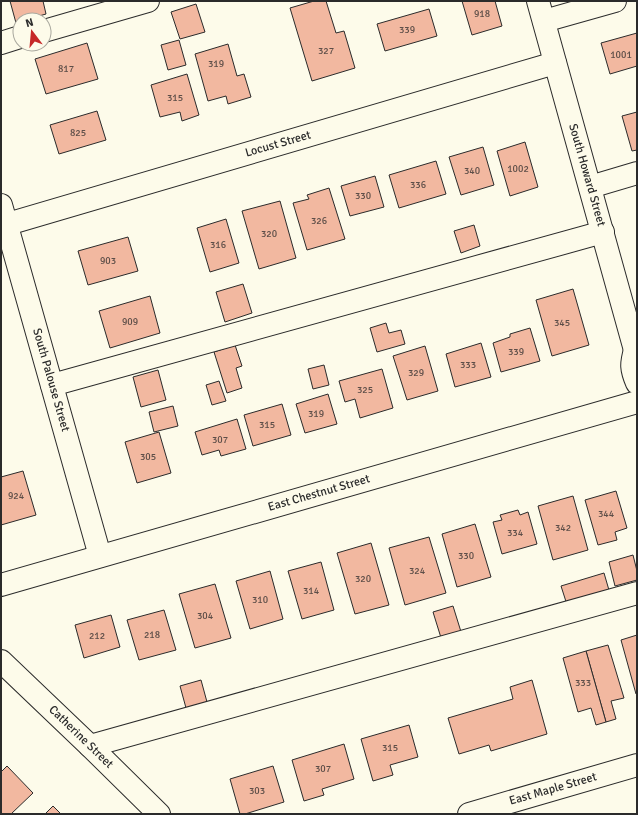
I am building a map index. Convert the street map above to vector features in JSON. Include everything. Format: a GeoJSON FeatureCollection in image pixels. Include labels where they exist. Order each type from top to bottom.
{"type":"FeatureCollection","features":[{"type":"Feature","properties":{"kind":"street"},"geometry":{"type":"LineString","coordinates":[[52,29],[148,1]]}},
{"type":"Feature","properties":{"kind":"street"},"geometry":{"type":"LineString","coordinates":[[541,11],[615,1]]}},
{"type":"Feature","properties":{"kind":"street","name":"South Howard Street"},"geometry":{"type":"LineString","coordinates":[[541,11],[636,349]]}},
{"type":"Feature","properties":{"kind":"street"},"geometry":{"type":"LineString","coordinates":[[1,43],[12,40]]}},
{"type":"Feature","properties":{"kind":"street","name":"Locust Street"},"geometry":{"type":"LineString","coordinates":[[3,218],[555,63]]}},
{"type":"Feature","properties":{"kind":"street"},"geometry":{"type":"LineString","coordinates":[[590,186],[637,173]]}},
{"type":"Feature","properties":{"kind":"street","name":"South Palouse Street"},"geometry":{"type":"LineString","coordinates":[[3,218],[100,556]]}},
{"type":"Feature","properties":{"kind":"street"},"geometry":{"type":"LineString","coordinates":[[52,385],[603,232]]}},
{"type":"Feature","properties":{"kind":"street"},"geometry":{"type":"LineString","coordinates":[[623,306],[637,328]]}},
{"type":"Feature","properties":{"kind":"street"},"geometry":{"type":"LineString","coordinates":[[636,349],[631,363],[637,383]]}},
{"type":"Feature","properties":{"kind":"street","name":"East Chestnut Street"},"geometry":{"type":"LineString","coordinates":[[1,585],[637,402]]}},
{"type":"Feature","properties":{"kind":"street"},"geometry":{"type":"LineString","coordinates":[[90,746],[637,593]]}},
{"type":"Feature","properties":{"kind":"street","name":"Catherine Street"},"geometry":{"type":"LineString","coordinates":[[1,661],[159,814]]}},
{"type":"Feature","properties":{"kind":"street","name":"East Maple Street"},"geometry":{"type":"LineString","coordinates":[[470,814],[637,765]]}},
{"type":"Feature","properties":{"kind":"building"},"geometry":{"type":"Polygon","coordinates":[[[10,1],[43,1],[46,12],[13,12],[10,1]]]}},
{"type":"Feature","properties":{"kind":"building"},"geometry":{"type":"Polygon","coordinates":[[[314,1],[326,1],[336,33],[344,31],[355,68],[312,81],[290,8],[314,1]]]}},
{"type":"Feature","properties":{"kind":"building"},"geometry":{"type":"Polygon","coordinates":[[[462,1],[495,1],[502,26],[472,35],[462,1]]]}},
{"type":"Feature","properties":{"kind":"building"},"geometry":{"type":"Polygon","coordinates":[[[196,4],[205,32],[180,39],[171,12],[196,4]]]}},
{"type":"Feature","properties":{"kind":"building"},"geometry":{"type":"Polygon","coordinates":[[[429,9],[437,36],[385,51],[377,24],[429,9]]]}},
{"type":"Feature","properties":{"kind":"building"},"geometry":{"type":"Polygon","coordinates":[[[637,33],[637,66],[610,74],[601,43],[637,33]]]}},
{"type":"Feature","properties":{"kind":"building"},"geometry":{"type":"Polygon","coordinates":[[[179,40],[186,65],[168,70],[161,45],[179,40]]]}},
{"type":"Feature","properties":{"kind":"building"},"geometry":{"type":"Polygon","coordinates":[[[87,43],[98,79],[46,94],[35,59],[87,43]]]}},
{"type":"Feature","properties":{"kind":"building"},"geometry":{"type":"Polygon","coordinates":[[[228,44],[237,76],[244,74],[251,97],[228,104],[226,96],[208,101],[195,54],[228,44]]]}},
{"type":"Feature","properties":{"kind":"building"},"geometry":{"type":"Polygon","coordinates":[[[187,74],[199,115],[182,121],[180,112],[160,117],[151,85],[187,74]]]}},
{"type":"Feature","properties":{"kind":"building"},"geometry":{"type":"Polygon","coordinates":[[[97,111],[106,140],[59,154],[50,125],[97,111]]]}},
{"type":"Feature","properties":{"kind":"building"},"geometry":{"type":"Polygon","coordinates":[[[637,112],[637,150],[632,151],[622,116],[637,112]]]}},
{"type":"Feature","properties":{"kind":"building"},"geometry":{"type":"Polygon","coordinates":[[[525,142],[538,187],[510,196],[497,151],[525,142]]]}},
{"type":"Feature","properties":{"kind":"building"},"geometry":{"type":"Polygon","coordinates":[[[483,147],[494,185],[461,195],[449,157],[483,147]]]}},
{"type":"Feature","properties":{"kind":"building"},"geometry":{"type":"Polygon","coordinates":[[[436,161],[446,194],[399,208],[389,175],[436,161]]]}},
{"type":"Feature","properties":{"kind":"building"},"geometry":{"type":"Polygon","coordinates":[[[375,176],[384,207],[350,216],[341,186],[375,176]]]}},
{"type":"Feature","properties":{"kind":"building"},"geometry":{"type":"Polygon","coordinates":[[[329,188],[345,239],[307,250],[293,203],[309,199],[307,195],[329,188]]]}},
{"type":"Feature","properties":{"kind":"building"},"geometry":{"type":"Polygon","coordinates":[[[280,201],[296,258],[259,269],[242,211],[280,201]]]}},
{"type":"Feature","properties":{"kind":"building"},"geometry":{"type":"Polygon","coordinates":[[[226,219],[239,263],[210,272],[197,228],[226,219]]]}},
{"type":"Feature","properties":{"kind":"building"},"geometry":{"type":"Polygon","coordinates":[[[474,225],[480,246],[461,253],[454,231],[474,225]]]}},
{"type":"Feature","properties":{"kind":"building"},"geometry":{"type":"Polygon","coordinates":[[[128,237],[138,271],[88,285],[78,251],[128,237]]]}},
{"type":"Feature","properties":{"kind":"building"},"geometry":{"type":"Polygon","coordinates":[[[243,284],[252,313],[225,322],[216,292],[243,284]]]}},
{"type":"Feature","properties":{"kind":"building"},"geometry":{"type":"Polygon","coordinates":[[[573,289],[589,345],[552,356],[536,300],[573,289]]]}},
{"type":"Feature","properties":{"kind":"building"},"geometry":{"type":"Polygon","coordinates":[[[150,296],[160,333],[110,348],[99,311],[150,296]]]}},
{"type":"Feature","properties":{"kind":"building"},"geometry":{"type":"Polygon","coordinates":[[[386,323],[389,333],[401,330],[405,344],[377,352],[370,328],[386,323]]]}},
{"type":"Feature","properties":{"kind":"building"},"geometry":{"type":"Polygon","coordinates":[[[530,328],[540,361],[501,372],[493,343],[510,337],[510,334],[530,328]]]}},
{"type":"Feature","properties":{"kind":"building"},"geometry":{"type":"Polygon","coordinates":[[[481,343],[491,377],[455,387],[446,354],[481,343]]]}},
{"type":"Feature","properties":{"kind":"building"},"geometry":{"type":"Polygon","coordinates":[[[235,345],[242,366],[236,368],[242,388],[227,393],[214,352],[235,345]]]}},
{"type":"Feature","properties":{"kind":"building"},"geometry":{"type":"Polygon","coordinates":[[[425,346],[438,391],[407,400],[393,356],[425,346]]]}},
{"type":"Feature","properties":{"kind":"building"},"geometry":{"type":"Polygon","coordinates":[[[324,365],[329,385],[313,389],[308,369],[324,365]]]}},
{"type":"Feature","properties":{"kind":"building"},"geometry":{"type":"Polygon","coordinates":[[[382,369],[393,408],[360,418],[355,399],[345,402],[339,381],[382,369]]]}},
{"type":"Feature","properties":{"kind":"building"},"geometry":{"type":"Polygon","coordinates":[[[158,370],[166,400],[141,407],[133,377],[158,370]]]}},
{"type":"Feature","properties":{"kind":"building"},"geometry":{"type":"Polygon","coordinates":[[[219,381],[226,401],[212,405],[206,385],[219,381]]]}},
{"type":"Feature","properties":{"kind":"building"},"geometry":{"type":"Polygon","coordinates":[[[328,394],[337,424],[305,433],[296,404],[328,394]]]}},
{"type":"Feature","properties":{"kind":"building"},"geometry":{"type":"Polygon","coordinates":[[[282,404],[291,435],[253,446],[244,415],[282,404]]]}},
{"type":"Feature","properties":{"kind":"building"},"geometry":{"type":"Polygon","coordinates":[[[173,406],[178,426],[154,432],[149,412],[173,406]]]}},
{"type":"Feature","properties":{"kind":"building"},"geometry":{"type":"Polygon","coordinates":[[[237,419],[246,449],[221,456],[219,450],[202,455],[195,432],[237,419]]]}},
{"type":"Feature","properties":{"kind":"building"},"geometry":{"type":"Polygon","coordinates":[[[159,432],[171,473],[137,483],[125,442],[159,432]]]}},
{"type":"Feature","properties":{"kind":"building"},"geometry":{"type":"Polygon","coordinates":[[[23,471],[36,515],[1,525],[1,477],[23,471]]]}},
{"type":"Feature","properties":{"kind":"building"},"geometry":{"type":"Polygon","coordinates":[[[616,491],[627,528],[615,532],[617,540],[598,545],[585,500],[616,491]]]}},
{"type":"Feature","properties":{"kind":"building"},"geometry":{"type":"Polygon","coordinates":[[[573,496],[588,550],[553,560],[538,506],[573,496]]]}},
{"type":"Feature","properties":{"kind":"building"},"geometry":{"type":"Polygon","coordinates":[[[518,510],[520,515],[528,512],[537,544],[502,554],[493,522],[502,520],[500,515],[518,510]]]}},
{"type":"Feature","properties":{"kind":"building"},"geometry":{"type":"Polygon","coordinates":[[[475,524],[491,577],[457,587],[442,534],[475,524]]]}},
{"type":"Feature","properties":{"kind":"building"},"geometry":{"type":"Polygon","coordinates":[[[429,537],[446,593],[405,605],[389,548],[429,537]]]}},
{"type":"Feature","properties":{"kind":"building"},"geometry":{"type":"Polygon","coordinates":[[[371,543],[389,605],[355,614],[337,553],[371,543]]]}},
{"type":"Feature","properties":{"kind":"building"},"geometry":{"type":"Polygon","coordinates":[[[633,555],[637,571],[637,580],[615,586],[609,562],[633,555]]]}},
{"type":"Feature","properties":{"kind":"building"},"geometry":{"type":"Polygon","coordinates":[[[321,562],[334,610],[302,619],[288,571],[321,562]]]}},
{"type":"Feature","properties":{"kind":"building"},"geometry":{"type":"Polygon","coordinates":[[[270,571],[283,619],[250,629],[236,581],[270,571]]]}},
{"type":"Feature","properties":{"kind":"building"},"geometry":{"type":"Polygon","coordinates":[[[604,573],[611,597],[569,611],[561,586],[604,573]]]}},
{"type":"Feature","properties":{"kind":"building"},"geometry":{"type":"Polygon","coordinates":[[[215,584],[231,638],[195,648],[179,594],[215,584]]]}},
{"type":"Feature","properties":{"kind":"building"},"geometry":{"type":"Polygon","coordinates":[[[453,606],[462,635],[442,641],[433,612],[453,606]]]}},
{"type":"Feature","properties":{"kind":"building"},"geometry":{"type":"Polygon","coordinates":[[[164,610],[176,650],[139,660],[127,620],[164,610]]]}},
{"type":"Feature","properties":{"kind":"building"},"geometry":{"type":"Polygon","coordinates":[[[111,615],[120,647],[84,658],[75,625],[111,615]]]}},
{"type":"Feature","properties":{"kind":"building"},"geometry":{"type":"Polygon","coordinates":[[[637,635],[637,694],[636,694],[621,640],[637,635]]]}},
{"type":"Feature","properties":{"kind":"building"},"geometry":{"type":"Polygon","coordinates":[[[608,645],[624,698],[611,701],[616,719],[606,722],[586,651],[608,645]]]}},
{"type":"Feature","properties":{"kind":"building"},"geometry":{"type":"Polygon","coordinates":[[[586,651],[606,722],[596,725],[591,708],[578,712],[563,658],[586,651]]]}},
{"type":"Feature","properties":{"kind":"building"},"geometry":{"type":"Polygon","coordinates":[[[201,680],[207,702],[186,708],[180,686],[201,680]]]}},
{"type":"Feature","properties":{"kind":"building"},"geometry":{"type":"Polygon","coordinates":[[[532,680],[547,734],[491,751],[489,745],[459,754],[448,718],[513,699],[510,687],[532,680]]]}},
{"type":"Feature","properties":{"kind":"building"},"geometry":{"type":"Polygon","coordinates":[[[409,725],[418,757],[390,765],[393,775],[373,781],[361,739],[409,725]]]}},
{"type":"Feature","properties":{"kind":"building"},"geometry":{"type":"Polygon","coordinates":[[[344,744],[354,779],[322,789],[324,795],[304,801],[292,760],[344,744]]]}},
{"type":"Feature","properties":{"kind":"building"},"geometry":{"type":"Polygon","coordinates":[[[7,766],[33,793],[11,814],[1,814],[1,772],[7,766]]]}},
{"type":"Feature","properties":{"kind":"building"},"geometry":{"type":"Polygon","coordinates":[[[273,766],[284,802],[245,814],[240,814],[230,779],[273,766]]]}},
{"type":"Feature","properties":{"kind":"building"},"geometry":{"type":"Polygon","coordinates":[[[53,806],[61,814],[45,814],[53,806]]]}}]}
